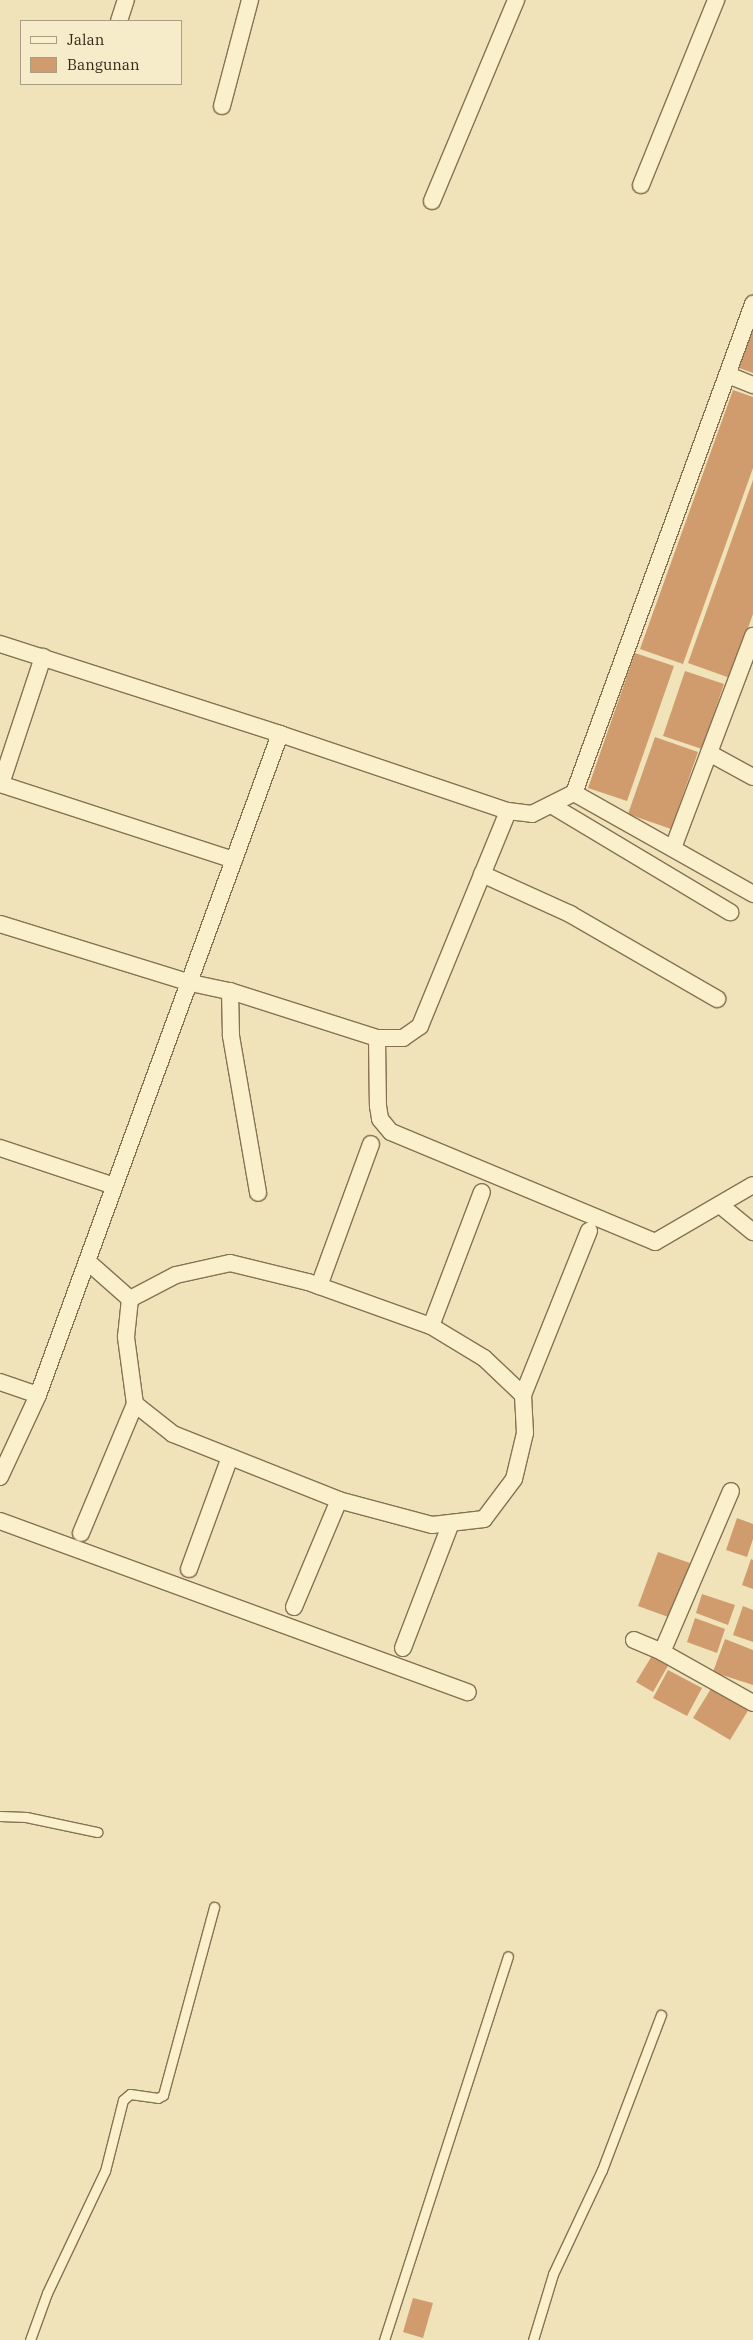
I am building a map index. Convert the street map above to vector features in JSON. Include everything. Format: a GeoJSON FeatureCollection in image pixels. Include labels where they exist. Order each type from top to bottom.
{"type":"FeatureCollection","features":[{"type":"Feature","properties":{"kind":"street"},"geometry":{"type":"LineString","coordinates":[[119,20],[126,0]]}},
{"type":"Feature","properties":{"kind":"street"},"geometry":{"type":"LineString","coordinates":[[222,106],[250,0]]}},
{"type":"Feature","properties":{"kind":"street"},"geometry":{"type":"LineString","coordinates":[[432,201],[516,0]]}},
{"type":"Feature","properties":{"kind":"street"},"geometry":{"type":"LineString","coordinates":[[641,185],[716,0]]}},
{"type":"Feature","properties":{"kind":"street"},"geometry":{"type":"LineString","coordinates":[[0,644],[280,734],[508,811],[532,814],[574,793],[753,304]]}},
{"type":"Feature","properties":{"kind":"street"},"geometry":{"type":"LineString","coordinates":[[728,375],[753,385]]}},
{"type":"Feature","properties":{"kind":"street"},"geometry":{"type":"LineString","coordinates":[[672,848],[750,655],[753,636]]}},
{"type":"Feature","properties":{"kind":"street"},"geometry":{"type":"LineString","coordinates":[[42,657],[0,784],[234,860]]}},
{"type":"Feature","properties":{"kind":"street"},"geometry":{"type":"LineString","coordinates":[[0,1477],[38,1395],[191,982],[280,734]]}},
{"type":"Feature","properties":{"kind":"street"},"geometry":{"type":"LineString","coordinates":[[709,753],[753,776]]}},
{"type":"Feature","properties":{"kind":"street"},"geometry":{"type":"LineString","coordinates":[[574,793],[753,894]]}},
{"type":"Feature","properties":{"kind":"street"},"geometry":{"type":"LineString","coordinates":[[551,805],[730,912]]}},
{"type":"Feature","properties":{"kind":"street"},"geometry":{"type":"LineString","coordinates":[[0,924],[191,982],[230,991],[377,1038],[403,1038],[420,1026],[508,811]]}},
{"type":"Feature","properties":{"kind":"street"},"geometry":{"type":"LineString","coordinates":[[482,874],[570,914],[717,998]]}},
{"type":"Feature","properties":{"kind":"street"},"geometry":{"type":"LineString","coordinates":[[230,991],[232,1036],[258,1193]]}},
{"type":"Feature","properties":{"kind":"street"},"geometry":{"type":"LineString","coordinates":[[377,1038],[378,1106],[380,1119],[391,1132],[655,1242],[753,1185]]}},
{"type":"Feature","properties":{"kind":"street"},"geometry":{"type":"LineString","coordinates":[[319,1286],[371,1144]]}},
{"type":"Feature","properties":{"kind":"street"},"geometry":{"type":"LineString","coordinates":[[0,1148],[114,1186]]}},
{"type":"Feature","properties":{"kind":"street"},"geometry":{"type":"LineString","coordinates":[[432,1326],[482,1192]]}},
{"type":"Feature","properties":{"kind":"street"},"geometry":{"type":"LineString","coordinates":[[720,1205],[753,1232]]}},
{"type":"Feature","properties":{"kind":"street"},"geometry":{"type":"LineString","coordinates":[[135,1404],[173,1434],[339,1500],[432,1525],[484,1519],[514,1479],[526,1433],[523,1395],[589,1231]]}},
{"type":"Feature","properties":{"kind":"street"},"geometry":{"type":"LineString","coordinates":[[87,1262],[130,1299]]}},
{"type":"Feature","properties":{"kind":"street"},"geometry":{"type":"LineString","coordinates":[[130,1299],[176,1275],[230,1263],[319,1286],[432,1326],[484,1358],[523,1395]]}},
{"type":"Feature","properties":{"kind":"street"},"geometry":{"type":"LineString","coordinates":[[81,1532],[135,1404],[126,1338],[130,1299]]}},
{"type":"Feature","properties":{"kind":"street"},"geometry":{"type":"LineString","coordinates":[[0,1382],[38,1395]]}},
{"type":"Feature","properties":{"kind":"street"},"geometry":{"type":"LineString","coordinates":[[189,1569],[230,1457]]}},
{"type":"Feature","properties":{"kind":"street"},"geometry":{"type":"LineString","coordinates":[[662,1652],[731,1491]]}},
{"type":"Feature","properties":{"kind":"street"},"geometry":{"type":"LineString","coordinates":[[294,1607],[339,1500]]}},
{"type":"Feature","properties":{"kind":"street"},"geometry":{"type":"LineString","coordinates":[[0,1521],[468,1692]]}},
{"type":"Feature","properties":{"kind":"street"},"geometry":{"type":"LineString","coordinates":[[404,1648],[451,1522]]}},
{"type":"Feature","properties":{"kind":"street"},"geometry":{"type":"LineString","coordinates":[[634,1640],[662,1652],[753,1703]]}},
{"type":"Feature","properties":{"kind":"lane"},"geometry":{"type":"LineString","coordinates":[[0,1816],[26,1818],[97,1832]]}},
{"type":"Feature","properties":{"kind":"lane"},"geometry":{"type":"LineString","coordinates":[[30,2340],[54,2279],[105,2172],[123,2100],[130,2094],[158,2098],[163,2095],[214,1907]]}},
{"type":"Feature","properties":{"kind":"lane"},"geometry":{"type":"LineString","coordinates":[[384,2340],[508,1957]]}},
{"type":"Feature","properties":{"kind":"lane"},"geometry":{"type":"LineString","coordinates":[[533,2340],[553,2274],[602,2170],[661,2014]]}},
{"type":"Feature","properties":{"kind":"building"},"geometry":{"type":"Polygon","coordinates":[[[753,329],[753,373],[739,368],[753,329]]]}},
{"type":"Feature","properties":{"kind":"building"},"geometry":{"type":"Polygon","coordinates":[[[733,390],[753,397],[753,468],[683,664],[640,649],[733,390]]]}},
{"type":"Feature","properties":{"kind":"building"},"geometry":{"type":"Polygon","coordinates":[[[753,480],[753,614],[730,678],[688,663],[753,480]]]}},
{"type":"Feature","properties":{"kind":"building"},"geometry":{"type":"Polygon","coordinates":[[[635,653],[674,666],[627,801],[588,788],[635,653]]]}},
{"type":"Feature","properties":{"kind":"building"},"geometry":{"type":"Polygon","coordinates":[[[685,671],[724,684],[702,749],[663,736],[685,671]]]}},
{"type":"Feature","properties":{"kind":"building"},"geometry":{"type":"Polygon","coordinates":[[[655,737],[698,752],[671,829],[628,814],[655,737]]]}},
{"type":"Feature","properties":{"kind":"building"},"geometry":{"type":"Polygon","coordinates":[[[737,1518],[753,1524],[753,1539],[747,1557],[726,1550],[737,1518]]]}},
{"type":"Feature","properties":{"kind":"building"},"geometry":{"type":"Polygon","coordinates":[[[658,1552],[690,1563],[671,1618],[638,1606],[658,1552]]]}},
{"type":"Feature","properties":{"kind":"building"},"geometry":{"type":"Polygon","coordinates":[[[751,1559],[753,1560],[753,1589],[742,1585],[751,1559]]]}},
{"type":"Feature","properties":{"kind":"building"},"geometry":{"type":"Polygon","coordinates":[[[702,1594],[735,1605],[728,1625],[696,1613],[702,1594]]]}},
{"type":"Feature","properties":{"kind":"building"},"geometry":{"type":"Polygon","coordinates":[[[743,1606],[753,1610],[753,1642],[733,1635],[743,1606]]]}},
{"type":"Feature","properties":{"kind":"building"},"geometry":{"type":"Polygon","coordinates":[[[695,1618],[725,1629],[717,1653],[687,1642],[695,1618]]]}},
{"type":"Feature","properties":{"kind":"building"},"geometry":{"type":"Polygon","coordinates":[[[725,1639],[753,1650],[753,1685],[713,1672],[725,1639]]]}},
{"type":"Feature","properties":{"kind":"building"},"geometry":{"type":"Polygon","coordinates":[[[653,1654],[669,1664],[653,1692],[636,1682],[653,1654]]]}},
{"type":"Feature","properties":{"kind":"building"},"geometry":{"type":"Polygon","coordinates":[[[668,1670],[702,1688],[687,1716],[653,1698],[668,1670]]]}},
{"type":"Feature","properties":{"kind":"building"},"geometry":{"type":"Polygon","coordinates":[[[712,1687],[749,1709],[730,1740],[693,1718],[712,1687]]]}},
{"type":"Feature","properties":{"kind":"building"},"geometry":{"type":"Polygon","coordinates":[[[413,2298],[433,2303],[423,2338],[403,2332],[413,2298]]]}}]}
